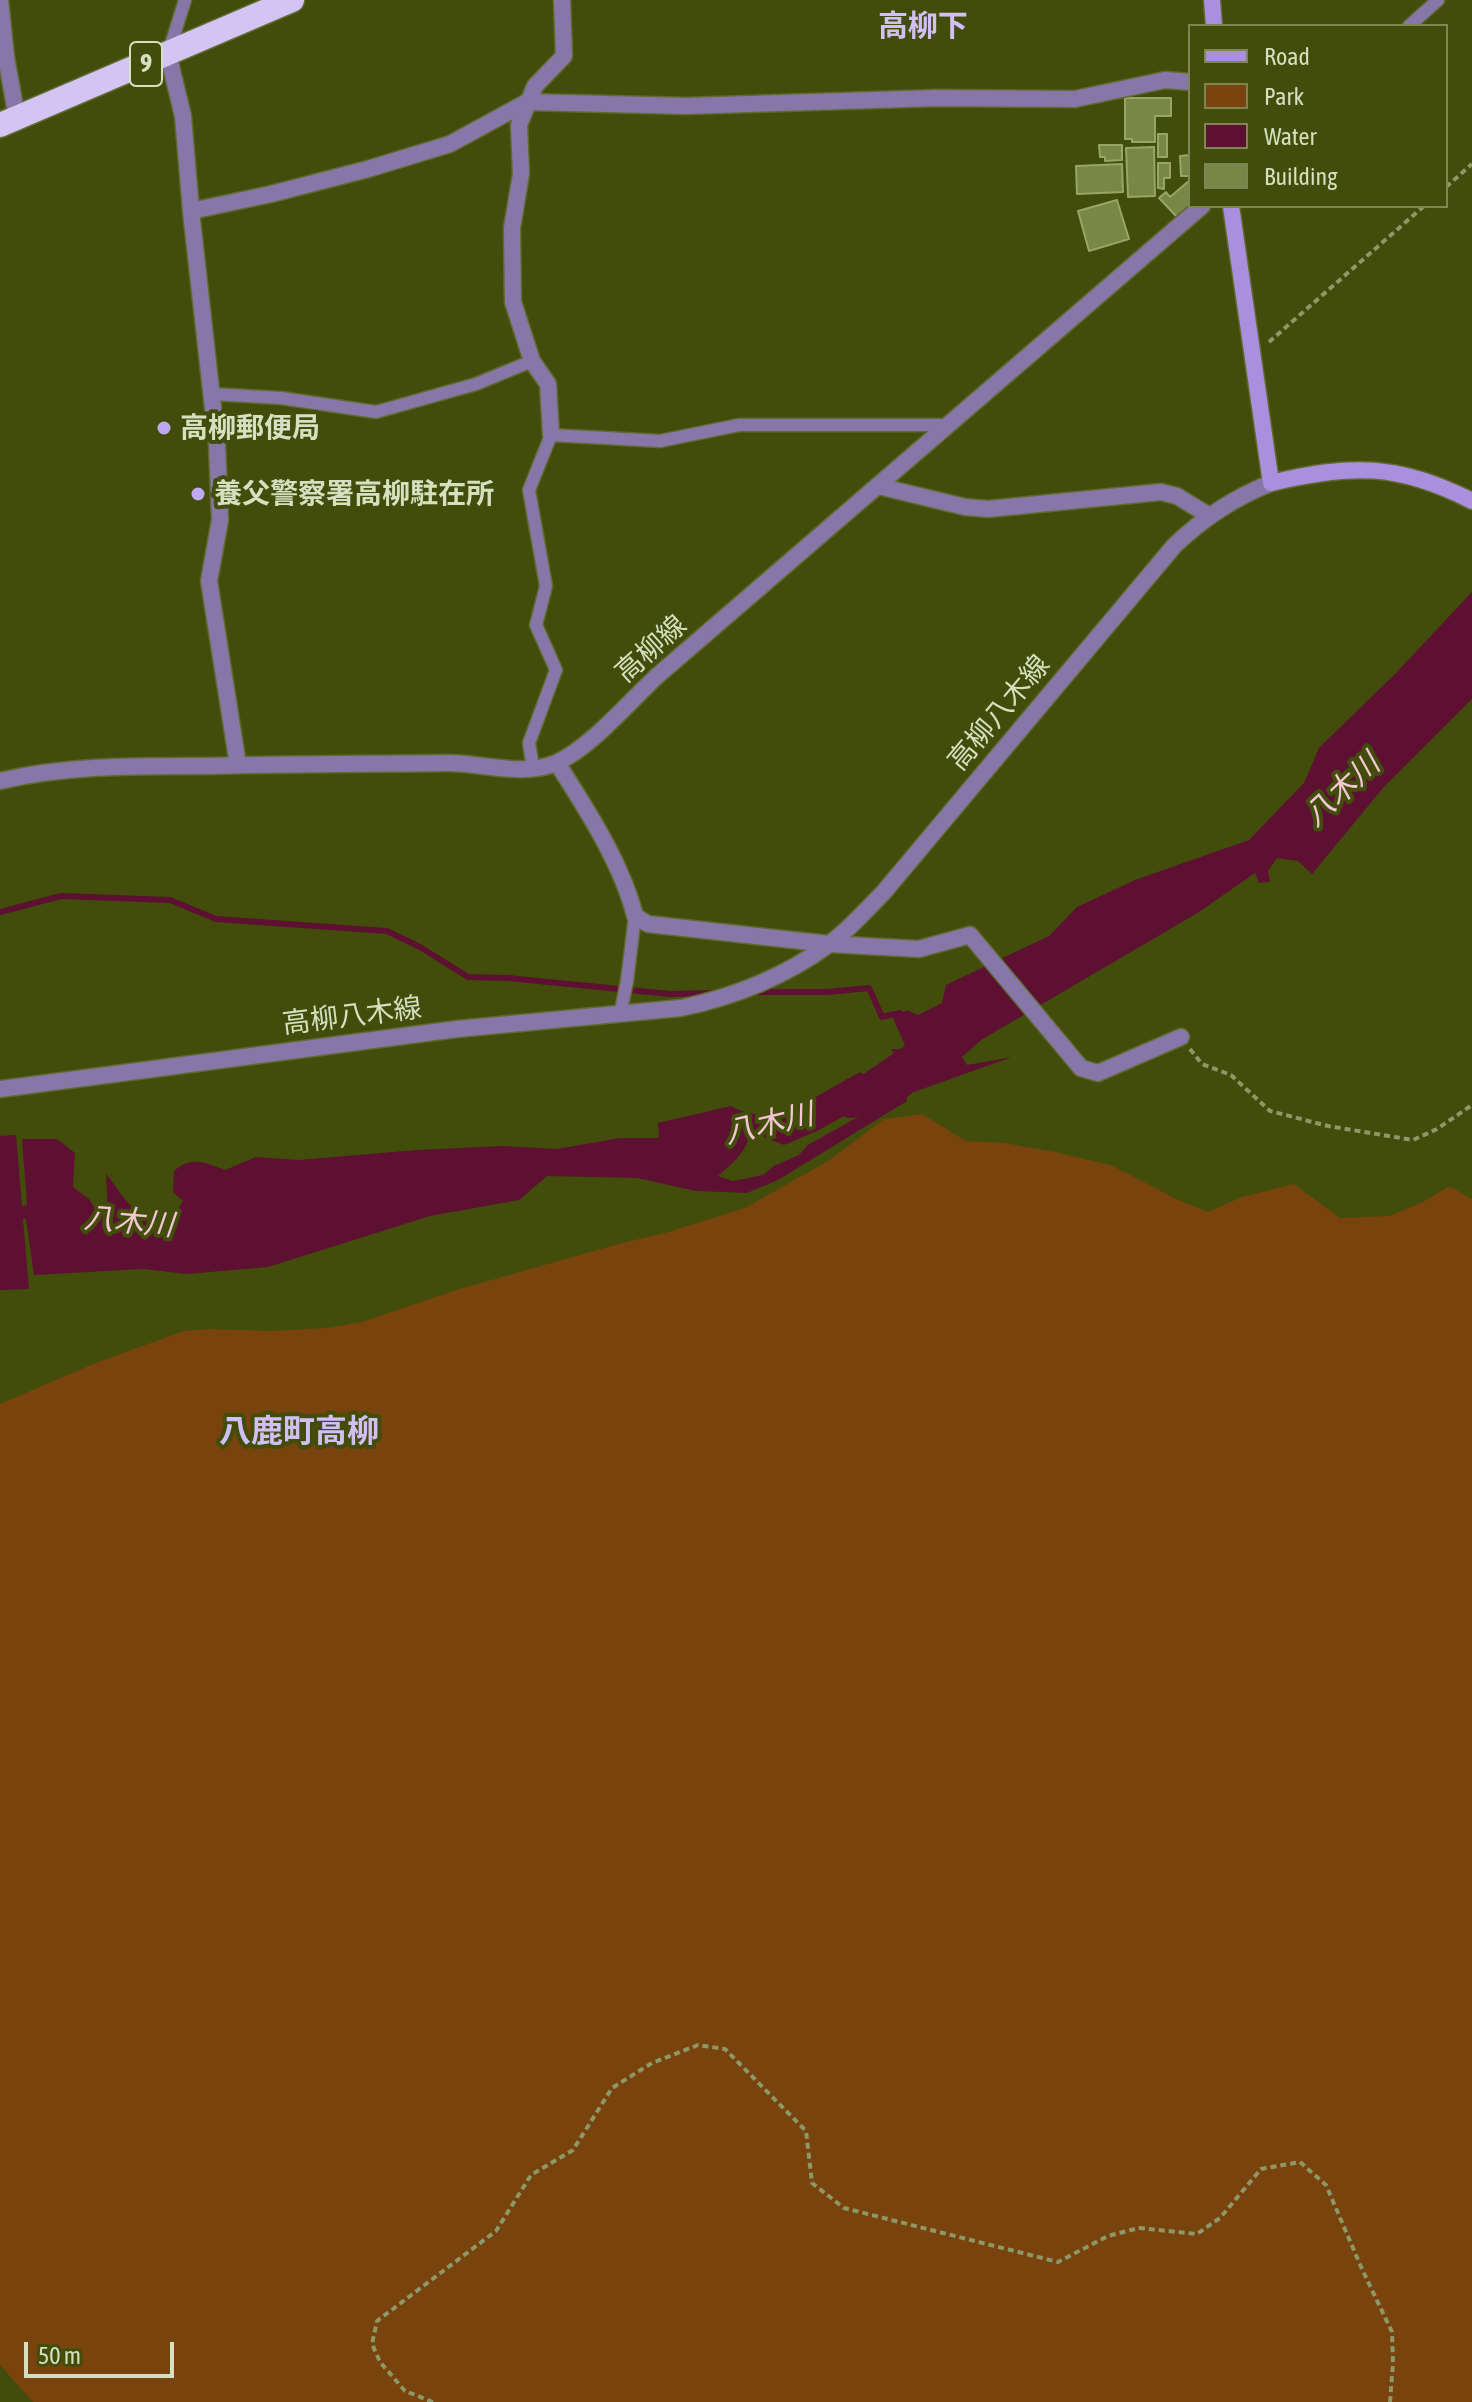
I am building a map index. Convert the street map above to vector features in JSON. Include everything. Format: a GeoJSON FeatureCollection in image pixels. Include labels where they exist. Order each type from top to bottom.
{"type":"FeatureCollection","features":[{"type":"Feature","properties":{"kind":"highway","name":"9"},"geometry":{"type":"LineString","coordinates":[[8,122],[292,0]]}},
{"type":"Feature","properties":{"kind":"street"},"geometry":{"type":"LineString","coordinates":[[0,0],[8,122]]}},
{"type":"Feature","properties":{"kind":"street"},"geometry":{"type":"LineString","coordinates":[[551,435],[548,384],[532,361],[513,302],[512,228],[521,174],[519,125],[535,86],[564,56],[562,0]]}},
{"type":"Feature","properties":{"kind":"street"},"geometry":{"type":"LineString","coordinates":[[1212,0],[1214,24]]}},
{"type":"Feature","properties":{"kind":"street"},"geometry":{"type":"LineString","coordinates":[[168,54],[183,116],[217,444],[220,520],[209,581],[238,765]]}},
{"type":"Feature","properties":{"kind":"street"},"geometry":{"type":"LineString","coordinates":[[191,211],[368,169],[450,144],[527,102],[687,106],[936,98],[1075,99],[1165,80],[1188,82]]}},
{"type":"Feature","properties":{"kind":"street","name":"高柳線"},"geometry":{"type":"LineString","coordinates":[[0,781],[42,772],[86,768],[454,763],[533,768],[557,763],[596,734],[657,676],[1200,208]]}},
{"type":"Feature","properties":{"kind":"street"},"geometry":{"type":"LineString","coordinates":[[1231,208],[1271,483],[1306,475],[1362,469],[1407,475],[1472,501]]}},
{"type":"Feature","properties":{"kind":"street","name":"高柳八木線"},"geometry":{"type":"LineString","coordinates":[[0,1089],[457,1029],[681,1008],[712,1001],[769,980],[829,944],[883,893],[1174,546],[1208,515],[1247,492],[1271,483]]}},
{"type":"Feature","properties":{"kind":"street"},"geometry":{"type":"LineString","coordinates":[[878,486],[965,507],[988,509],[1161,492],[1177,496],[1208,515]]}},
{"type":"Feature","properties":{"kind":"street"},"geometry":{"type":"LineString","coordinates":[[557,763],[589,812],[630,898],[635,916],[648,924],[829,944],[919,949],[970,935],[1081,1068],[1098,1073],[1181,1037]]}},
{"type":"Feature","properties":{"kind":"lane"},"geometry":{"type":"LineString","coordinates":[[168,54],[185,0]]}},
{"type":"Feature","properties":{"kind":"lane"},"geometry":{"type":"LineString","coordinates":[[1411,24],[1438,0]]}},
{"type":"Feature","properties":{"kind":"lane"},"geometry":{"type":"LineString","coordinates":[[212,394],[281,398],[376,412],[476,384],[532,361]]}},
{"type":"Feature","properties":{"kind":"lane"},"geometry":{"type":"LineString","coordinates":[[533,768],[529,743],[556,670],[536,625],[546,586],[529,490],[551,435],[660,441],[739,425],[948,425]]}},
{"type":"Feature","properties":{"kind":"lane"},"geometry":{"type":"LineString","coordinates":[[620,1015],[635,916]]}},
{"type":"Feature","properties":{"kind":"path"},"geometry":{"type":"LineString","coordinates":[[1448,185],[1472,164]]}},
{"type":"Feature","properties":{"kind":"path"},"geometry":{"type":"LineString","coordinates":[[1252,356],[1422,208]]}},
{"type":"Feature","properties":{"kind":"path"},"geometry":{"type":"LineString","coordinates":[[1181,1037],[1202,1064],[1231,1075],[1270,1111],[1328,1126],[1413,1140],[1437,1129],[1472,1105]]}},
{"type":"Feature","properties":{"kind":"path"},"geometry":{"type":"LineString","coordinates":[[433,2402],[405,2391],[380,2362],[372,2344],[377,2321],[496,2231],[531,2175],[573,2150],[612,2088],[652,2063],[698,2045],[725,2049],[806,2131],[812,2183],[844,2208],[1058,2262],[1108,2236],[1139,2228],[1197,2234],[1220,2218],[1261,2169],[1300,2162],[1326,2185],[1392,2332],[1390,2402]]}},
{"type":"Feature","properties":{"kind":"green space"},"geometry":{"type":"Polygon","coordinates":[[[922,1114],[966,1141],[1005,1143],[1113,1166],[1208,1212],[1242,1197],[1294,1184],[1340,1218],[1389,1216],[1423,1202],[1449,1186],[1472,1199],[1472,2402],[33,2402],[0,2365],[0,1404],[98,1362],[184,1331],[270,1331],[327,1328],[362,1322],[456,1290],[745,1208],[828,1161],[884,1119],[922,1114]]]}},
{"type":"Feature","properties":{"kind":"water"},"geometry":{"type":"Polygon","coordinates":[[[1472,592],[1472,699],[1383,788],[1312,874],[1298,861],[1277,858],[1268,871],[1270,882],[1259,883],[1255,873],[1199,912],[981,1040],[962,1057],[967,1065],[1012,1057],[914,1092],[907,1097],[907,1101],[778,1180],[747,1193],[696,1191],[637,1178],[547,1176],[519,1200],[430,1216],[268,1267],[187,1274],[143,1269],[34,1275],[26,1219],[23,1219],[29,1289],[0,1290],[0,1136],[16,1135],[22,1206],[27,1205],[22,1139],[57,1139],[75,1153],[73,1187],[90,1200],[97,1213],[108,1212],[106,1174],[131,1206],[142,1212],[159,1213],[176,1212],[183,1201],[173,1192],[174,1171],[186,1163],[205,1163],[225,1170],[256,1157],[299,1160],[502,1146],[557,1149],[620,1138],[659,1138],[658,1123],[731,1106],[747,1113],[780,1112],[814,1098],[860,1072],[866,1076],[880,1068],[887,1074],[893,1074],[903,1089],[911,1083],[891,1049],[907,1050],[893,1018],[907,1010],[918,1015],[942,1003],[946,985],[1049,936],[1077,907],[1135,880],[1249,840],[1304,783],[1319,748],[1395,674],[1472,592]],[[878,1097],[817,1131],[784,1145],[757,1134],[749,1138],[740,1155],[718,1176],[733,1181],[763,1175],[774,1166],[799,1155],[808,1145],[883,1103],[878,1097]]]}},
{"type":"Feature","properties":{"kind":"building"},"geometry":{"type":"Polygon","coordinates":[[[1125,98],[1171,98],[1171,116],[1155,116],[1155,142],[1125,139],[1125,98]]]}},
{"type":"Feature","properties":{"kind":"building"},"geometry":{"type":"Polygon","coordinates":[[[1158,134],[1167,134],[1167,157],[1158,157],[1158,134]]]}},
{"type":"Feature","properties":{"kind":"building"},"geometry":{"type":"Polygon","coordinates":[[[1099,145],[1122,145],[1122,160],[1105,161],[1105,157],[1100,157],[1099,145]]]}},
{"type":"Feature","properties":{"kind":"building"},"geometry":{"type":"Polygon","coordinates":[[[1154,147],[1155,196],[1128,197],[1126,148],[1154,147]]]}},
{"type":"Feature","properties":{"kind":"building"},"geometry":{"type":"Polygon","coordinates":[[[1188,155],[1188,176],[1181,176],[1180,156],[1188,155]]]}},
{"type":"Feature","properties":{"kind":"building"},"geometry":{"type":"Polygon","coordinates":[[[1158,163],[1170,163],[1170,178],[1164,178],[1164,189],[1158,188],[1158,163]]]}},
{"type":"Feature","properties":{"kind":"building"},"geometry":{"type":"Polygon","coordinates":[[[1122,164],[1123,192],[1077,194],[1076,166],[1122,164]]]}},
{"type":"Feature","properties":{"kind":"building"},"geometry":{"type":"Polygon","coordinates":[[[1188,182],[1188,208],[1177,217],[1159,198],[1166,192],[1170,197],[1188,182]]]}},
{"type":"Feature","properties":{"kind":"building"},"geometry":{"type":"Polygon","coordinates":[[[1117,200],[1129,239],[1089,251],[1078,211],[1117,200]]]}},
{"type":"Feature","properties":{"kind":"waterway"},"geometry":{"type":"LineString","coordinates":[[0,912],[61,896],[170,900],[216,919],[387,931],[468,977],[670,994],[713,993]]}},
{"type":"Feature","properties":{"kind":"waterway"},"geometry":{"type":"LineString","coordinates":[[752,992],[828,992],[869,988],[882,1017],[900,1013],[907,1018]]}},
{"type":"Feature","properties":{"kind":"waterway","name":"八木川"},"geometry":{"type":"LineString","coordinates":[[851,1100],[869,1092],[942,1042]]}},
{"type":"Feature","properties":{"kind":"place","name":"高柳郵便局"},"geometry":{"type":"Point","coordinates":[164,428]}},
{"type":"Feature","properties":{"kind":"place","name":"養父警察署高柳駐在所"},"geometry":{"type":"Point","coordinates":[198,494]}},
{"type":"Feature","properties":{"kind":"district","name":"高柳下"},"geometry":{"type":"Point","coordinates":[923,27]}},
{"type":"Feature","properties":{"kind":"district","name":"八鹿町高柳"},"geometry":{"type":"Point","coordinates":[299,1432]}}]}
